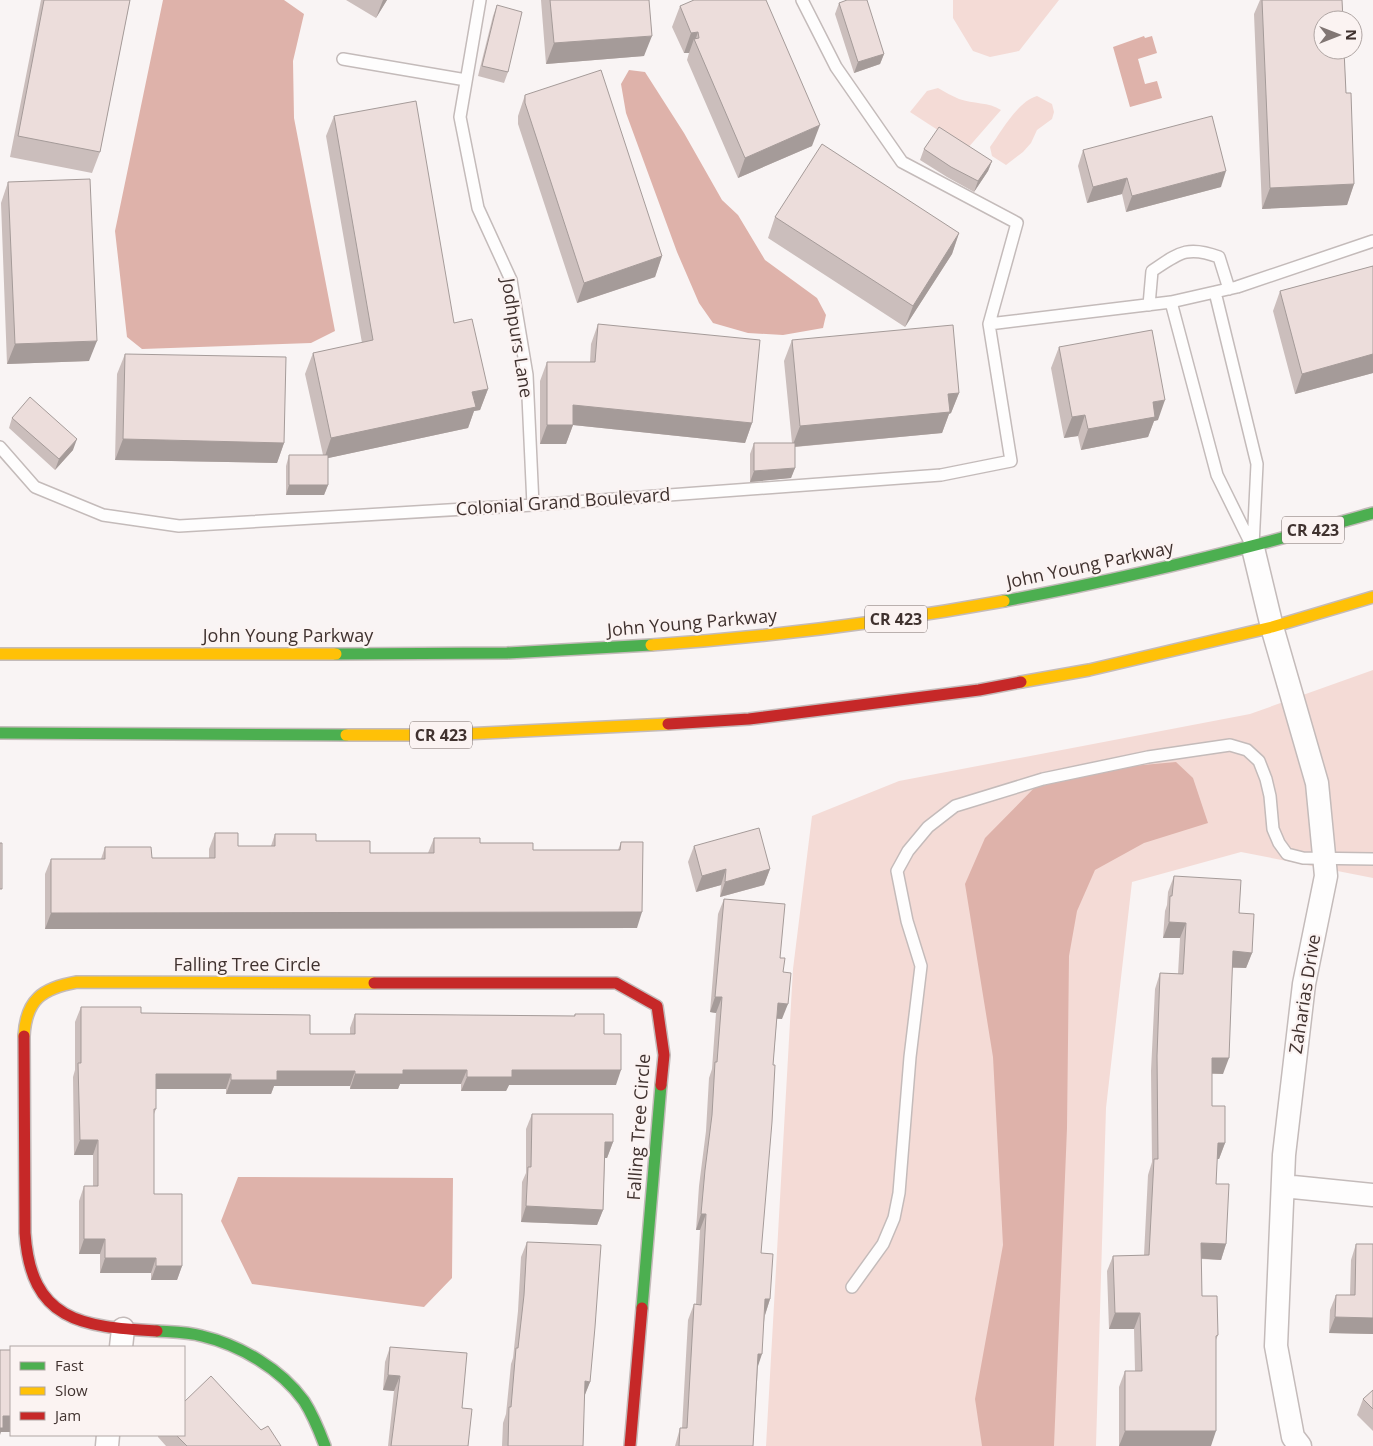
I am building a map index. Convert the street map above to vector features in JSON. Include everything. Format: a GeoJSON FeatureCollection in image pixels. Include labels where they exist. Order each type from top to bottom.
{"type":"FeatureCollection","features":[{"type":"Feature","properties":{"kind":"main road","name":"John Young Parkway"},"geometry":{"type":"LineString","coordinates":[[0,654],[438,654],[561,651],[672,644],[777,634],[968,608],[1119,579],[1253,548],[1373,513]]}},
{"type":"Feature","properties":{"kind":"main road","name":"CR 423"},"geometry":{"type":"LineString","coordinates":[[0,733],[443,735],[592,729],[749,719],[979,690],[1089,670],[1272,627],[1373,597]]}},
{"type":"Feature","properties":{"kind":"main road","name":"Falling Tree Circle"},"geometry":{"type":"LineString","coordinates":[[325,1446],[312,1415],[300,1396],[286,1381],[249,1354],[225,1343],[200,1336],[122,1338],[72,1317],[48,1303],[33,1277],[25,1237],[23,1044],[26,1016],[49,989],[59,984],[77,982],[616,983],[657,1006],[664,1055],[630,1446]]}},
{"type":"Feature","properties":{"kind":"street","name":"Zaharias Drive"},"geometry":{"type":"LineString","coordinates":[[1253,548],[1272,627],[1317,783],[1326,876],[1304,984],[1284,1155],[1276,1346],[1293,1438],[1300,1446]]}},
{"type":"Feature","properties":{"kind":"street"},"geometry":{"type":"LineString","coordinates":[[1283,1186],[1373,1195]]}},
{"type":"Feature","properties":{"kind":"lane","name":"Jodhpurs Lane"},"geometry":{"type":"LineString","coordinates":[[480,0],[460,117],[478,208],[511,280],[527,375],[533,505]]}},
{"type":"Feature","properties":{"kind":"lane","name":"Colonial Grand Boulevard"},"geometry":{"type":"LineString","coordinates":[[0,447],[35,487],[103,515],[179,526],[533,505],[941,475],[1011,461],[989,324],[1017,223],[902,162],[836,67],[802,0]]}},
{"type":"Feature","properties":{"kind":"lane"},"geometry":{"type":"LineString","coordinates":[[343,59],[466,80]]}},
{"type":"Feature","properties":{"kind":"lane"},"geometry":{"type":"LineString","coordinates":[[989,324],[1171,302],[1229,288],[1373,241]]}},
{"type":"Feature","properties":{"kind":"lane"},"geometry":{"type":"LineString","coordinates":[[1150,305],[1152,271],[1179,253],[1202,250],[1219,257],[1229,288]]}},
{"type":"Feature","properties":{"kind":"lane"},"geometry":{"type":"LineString","coordinates":[[1215,292],[1257,464],[1253,548]]}},
{"type":"Feature","properties":{"kind":"lane"},"geometry":{"type":"LineString","coordinates":[[1171,302],[1218,475],[1253,548]]}},
{"type":"Feature","properties":{"kind":"lane"},"geometry":{"type":"LineString","coordinates":[[852,1287],[883,1244],[894,1218],[899,1193],[910,1057],[921,966],[906,921],[897,871],[908,851],[928,827],[956,806],[1043,779],[1148,757],[1230,745],[1247,750],[1259,761],[1270,796],[1273,829],[1279,844],[1287,854],[1303,858],[1373,859]]}},
{"type":"Feature","properties":{"kind":"shaded area"},"geometry":{"type":"Polygon","coordinates":[[[163,0],[284,0],[304,14],[293,61],[294,118],[335,331],[311,343],[142,349],[127,337],[115,231],[163,0]]]}},
{"type":"Feature","properties":{"kind":"shaded area"},"geometry":{"type":"Polygon","coordinates":[[[953,0],[1059,0],[1019,51],[990,57],[973,51],[953,18],[953,0]]]}},
{"type":"Feature","properties":{"kind":"shaded area"},"geometry":{"type":"Polygon","coordinates":[[[1144,36],[1145,38],[1152,36],[1157,53],[1138,59],[1145,84],[1157,81],[1162,98],[1130,107],[1113,47],[1144,36]]]}},
{"type":"Feature","properties":{"kind":"shaded area"},"geometry":{"type":"Polygon","coordinates":[[[629,70],[645,72],[684,133],[722,200],[738,215],[765,260],[817,298],[826,315],[823,328],[783,335],[748,333],[713,323],[699,303],[677,252],[626,113],[621,84],[629,70]]]}},
{"type":"Feature","properties":{"kind":"shaded area"},"geometry":{"type":"Polygon","coordinates":[[[938,88],[959,99],[996,107],[1001,110],[967,149],[910,112],[927,91],[938,88]]]}},
{"type":"Feature","properties":{"kind":"shaded area"},"geometry":{"type":"Polygon","coordinates":[[[1037,96],[1052,104],[1054,112],[1052,119],[1037,130],[1031,143],[1023,152],[1006,165],[992,156],[990,147],[1017,110],[1030,99],[1037,96]]]}},
{"type":"Feature","properties":{"kind":"shaded area"},"geometry":{"type":"Polygon","coordinates":[[[1373,670],[1373,878],[1241,852],[1132,882],[1106,1108],[1096,1446],[766,1446],[793,969],[812,816],[899,781],[1250,714],[1373,670]]]}},
{"type":"Feature","properties":{"kind":"shaded area"},"geometry":{"type":"Polygon","coordinates":[[[1176,762],[1193,778],[1208,823],[1144,843],[1095,870],[1077,911],[1069,956],[1067,1128],[1054,1446],[982,1446],[975,1399],[1003,1245],[993,1057],[965,884],[985,838],[1039,783],[1110,768],[1176,762]]]}},
{"type":"Feature","properties":{"kind":"shaded area"},"geometry":{"type":"Polygon","coordinates":[[[238,1177],[453,1178],[452,1278],[424,1307],[252,1284],[221,1221],[238,1177]]]}},
{"type":"Feature","properties":{"kind":"building"},"geometry":{"type":"Polygon","coordinates":[[[44,0],[130,0],[100,152],[18,136],[44,0]]]}},
{"type":"Feature","properties":{"kind":"building"},"geometry":{"type":"Polygon","coordinates":[[[550,0],[649,0],[652,36],[554,43],[550,0]]]}},
{"type":"Feature","properties":{"kind":"building"},"geometry":{"type":"Polygon","coordinates":[[[694,0],[766,0],[820,125],[745,158],[694,39],[699,38],[698,32],[691,33],[680,6],[694,0]]]}},
{"type":"Feature","properties":{"kind":"building"},"geometry":{"type":"Polygon","coordinates":[[[847,0],[867,0],[884,54],[858,62],[839,3],[847,0]]]}},
{"type":"Feature","properties":{"kind":"building"},"geometry":{"type":"Polygon","coordinates":[[[1262,0],[1342,0],[1342,10],[1313,10],[1313,60],[1344,60],[1346,93],[1351,93],[1354,184],[1270,188],[1262,0]]]}},
{"type":"Feature","properties":{"kind":"building"},"geometry":{"type":"Polygon","coordinates":[[[497,5],[522,12],[508,72],[482,66],[497,5]]]}},
{"type":"Feature","properties":{"kind":"building"},"geometry":{"type":"Polygon","coordinates":[[[601,70],[662,256],[584,283],[525,103],[525,95],[601,70]]]}},
{"type":"Feature","properties":{"kind":"building"},"geometry":{"type":"Polygon","coordinates":[[[416,101],[454,323],[472,319],[488,389],[472,392],[476,407],[331,438],[313,353],[373,340],[334,116],[416,101]]]}},
{"type":"Feature","properties":{"kind":"building"},"geometry":{"type":"Polygon","coordinates":[[[1212,116],[1226,171],[1132,196],[1127,178],[1093,187],[1083,150],[1212,116]]]}},
{"type":"Feature","properties":{"kind":"building"},"geometry":{"type":"Polygon","coordinates":[[[939,127],[992,161],[978,181],[951,167],[924,149],[939,127]]]}},
{"type":"Feature","properties":{"kind":"building"},"geometry":{"type":"Polygon","coordinates":[[[822,144],[959,233],[913,306],[775,217],[822,144]]]}},
{"type":"Feature","properties":{"kind":"building"},"geometry":{"type":"Polygon","coordinates":[[[90,179],[97,341],[15,344],[8,182],[90,179]]]}},
{"type":"Feature","properties":{"kind":"building"},"geometry":{"type":"Polygon","coordinates":[[[1373,266],[1373,354],[1302,374],[1280,291],[1373,266]]]}},
{"type":"Feature","properties":{"kind":"building"},"geometry":{"type":"Polygon","coordinates":[[[598,324],[760,340],[752,423],[573,405],[573,425],[547,425],[547,362],[595,362],[598,324]]]}},
{"type":"Feature","properties":{"kind":"building"},"geometry":{"type":"Polygon","coordinates":[[[953,325],[959,393],[948,394],[950,412],[800,426],[792,340],[953,325]]]}},
{"type":"Feature","properties":{"kind":"building"},"geometry":{"type":"Polygon","coordinates":[[[1152,330],[1165,400],[1153,402],[1155,417],[1088,429],[1085,415],[1072,417],[1059,347],[1152,330]]]}},
{"type":"Feature","properties":{"kind":"building"},"geometry":{"type":"Polygon","coordinates":[[[125,354],[286,357],[284,443],[123,439],[125,354]]]}},
{"type":"Feature","properties":{"kind":"building"},"geometry":{"type":"Polygon","coordinates":[[[30,397],[77,439],[59,459],[12,418],[30,397]]]}},
{"type":"Feature","properties":{"kind":"building"},"geometry":{"type":"Polygon","coordinates":[[[754,443],[795,443],[795,468],[754,471],[754,443]]]}},
{"type":"Feature","properties":{"kind":"building"},"geometry":{"type":"Polygon","coordinates":[[[289,455],[328,455],[328,485],[289,485],[289,455]]]}},
{"type":"Feature","properties":{"kind":"building"},"geometry":{"type":"Polygon","coordinates":[[[759,828],[770,869],[725,882],[726,869],[702,876],[694,846],[759,828]]]}},
{"type":"Feature","properties":{"kind":"building"},"geometry":{"type":"Polygon","coordinates":[[[215,833],[238,833],[238,846],[275,846],[275,834],[316,834],[316,841],[370,841],[370,853],[434,853],[434,838],[480,838],[480,843],[533,843],[533,850],[620,850],[621,842],[643,842],[642,912],[51,913],[51,859],[105,859],[105,847],[151,847],[152,858],[215,858],[215,833]]]}},
{"type":"Feature","properties":{"kind":"building"},"geometry":{"type":"Polygon","coordinates":[[[0,843],[2,843],[2,889],[0,889],[0,843]]]}},
{"type":"Feature","properties":{"kind":"building"},"geometry":{"type":"Polygon","coordinates":[[[1174,876],[1241,880],[1239,913],[1254,914],[1252,953],[1233,951],[1229,1058],[1212,1058],[1212,1106],[1225,1106],[1225,1143],[1218,1143],[1216,1184],[1229,1184],[1226,1244],[1201,1243],[1202,1296],[1217,1296],[1216,1431],[1125,1431],[1125,1371],[1142,1371],[1140,1313],[1115,1313],[1113,1256],[1149,1255],[1154,1159],[1158,1159],[1157,1056],[1160,973],[1183,974],[1186,923],[1169,922],[1170,896],[1172,896],[1174,876]]]}},
{"type":"Feature","properties":{"kind":"building"},"geometry":{"type":"Polygon","coordinates":[[[724,899],[785,904],[780,958],[785,958],[783,972],[791,973],[788,1004],[778,1003],[773,1065],[775,1065],[772,1122],[761,1253],[773,1254],[770,1299],[765,1299],[762,1354],[758,1354],[753,1446],[679,1446],[680,1428],[687,1428],[694,1304],[701,1305],[706,1214],[701,1214],[722,997],[715,997],[724,899]]]}},
{"type":"Feature","properties":{"kind":"building"},"geometry":{"type":"Polygon","coordinates":[[[81,1007],[141,1007],[141,1013],[310,1015],[310,1034],[355,1034],[355,1014],[575,1016],[575,1014],[604,1014],[604,1034],[621,1034],[621,1070],[512,1070],[512,1077],[467,1077],[467,1070],[403,1070],[403,1074],[355,1074],[355,1071],[277,1071],[277,1080],[231,1080],[231,1074],[156,1074],[154,1194],[182,1194],[182,1266],[156,1266],[156,1258],[105,1258],[105,1239],[84,1239],[84,1186],[98,1186],[98,1140],[80,1140],[78,1063],[81,1063],[81,1007]]]}},
{"type":"Feature","properties":{"kind":"building"},"geometry":{"type":"Polygon","coordinates":[[[532,1114],[613,1114],[613,1142],[605,1142],[603,1210],[526,1206],[528,1167],[531,1167],[532,1114]]]}},
{"type":"Feature","properties":{"kind":"building"},"geometry":{"type":"Polygon","coordinates":[[[527,1242],[601,1245],[590,1382],[585,1381],[583,1446],[508,1446],[509,1407],[511,1407],[516,1348],[518,1348],[524,1295],[527,1242]]]}},
{"type":"Feature","properties":{"kind":"building"},"geometry":{"type":"Polygon","coordinates":[[[1356,1244],[1373,1244],[1373,1318],[1335,1317],[1336,1295],[1355,1295],[1356,1244]]]}},
{"type":"Feature","properties":{"kind":"building"},"geometry":{"type":"Polygon","coordinates":[[[390,1347],[467,1353],[462,1408],[472,1409],[468,1446],[391,1446],[400,1376],[388,1375],[390,1347]]]}},
{"type":"Feature","properties":{"kind":"building"},"geometry":{"type":"Polygon","coordinates":[[[0,1350],[10,1350],[10,1416],[3,1416],[3,1428],[0,1428],[0,1350]]]}},
{"type":"Feature","properties":{"kind":"building"},"geometry":{"type":"Polygon","coordinates":[[[211,1376],[261,1430],[268,1426],[281,1446],[187,1446],[177,1436],[185,1436],[185,1401],[211,1376]]]}},
{"type":"Feature","properties":{"kind":"building"},"geometry":{"type":"Polygon","coordinates":[[[1373,1390],[1373,1409],[1363,1399],[1373,1390]]]}},
{"type":"Feature","properties":{"kind":"traffic: fast"},"geometry":{"type":"LineString","coordinates":[[1004,601],[1190,562],[1373,513]]}},
{"type":"Feature","properties":{"kind":"traffic: fast"},"geometry":{"type":"LineString","coordinates":[[336,654],[507,653],[651,645]]}},
{"type":"Feature","properties":{"kind":"traffic: fast"},"geometry":{"type":"LineString","coordinates":[[0,733],[346,735]]}},
{"type":"Feature","properties":{"kind":"traffic: fast"},"geometry":{"type":"LineString","coordinates":[[642,1308],[661,1085]]}},
{"type":"Feature","properties":{"kind":"traffic: fast"},"geometry":{"type":"LineString","coordinates":[[157,1331],[180,1332],[202,1336],[231,1345],[259,1360],[295,1389],[316,1423],[325,1446]]}},
{"type":"Feature","properties":{"kind":"traffic: slow"},"geometry":{"type":"LineString","coordinates":[[1021,682],[1089,670],[1272,627],[1373,597]]}},
{"type":"Feature","properties":{"kind":"traffic: slow"},"geometry":{"type":"LineString","coordinates":[[651,645],[740,638],[828,628],[1004,601]]}},
{"type":"Feature","properties":{"kind":"traffic: slow"},"geometry":{"type":"LineString","coordinates":[[0,654],[336,654]]}},
{"type":"Feature","properties":{"kind":"traffic: slow"},"geometry":{"type":"LineString","coordinates":[[346,735],[443,735],[668,724]]}},
{"type":"Feature","properties":{"kind":"traffic: slow"},"geometry":{"type":"LineString","coordinates":[[24,1036],[28,1013],[38,998],[54,988],[77,982],[374,983]]}},
{"type":"Feature","properties":{"kind":"traffic: jam"},"geometry":{"type":"LineString","coordinates":[[668,724],[749,719],[979,690],[1021,682]]}},
{"type":"Feature","properties":{"kind":"traffic: jam"},"geometry":{"type":"LineString","coordinates":[[374,983],[616,983],[657,1006],[664,1055],[661,1085]]}},
{"type":"Feature","properties":{"kind":"traffic: jam"},"geometry":{"type":"LineString","coordinates":[[24,1036],[25,1233],[29,1262],[37,1285],[49,1302],[65,1313],[83,1321],[105,1326],[157,1331]]}},
{"type":"Feature","properties":{"kind":"traffic: jam"},"geometry":{"type":"LineString","coordinates":[[630,1446],[642,1308]]}}]}
